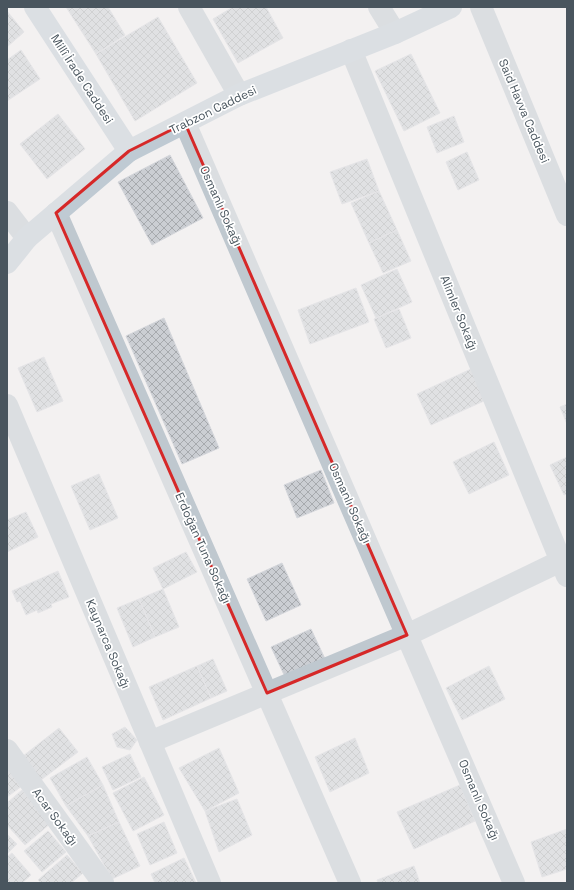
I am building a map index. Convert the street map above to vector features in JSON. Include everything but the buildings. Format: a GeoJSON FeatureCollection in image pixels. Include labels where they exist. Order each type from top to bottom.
{"type":"FeatureCollection","features":[{"type":"Feature","properties":{"kind":"main road","name":"Millî İrade Caddesi"},"geometry":{"type":"LineString","coordinates":[[34,7],[129,151]]}},
{"type":"Feature","properties":{"kind":"main road","name":"Trabzon Caddesi"},"geometry":{"type":"LineString","coordinates":[[7,263],[27,238],[129,151],[239,96],[395,33],[451,7]]}},
{"type":"Feature","properties":{"kind":"street"},"geometry":{"type":"LineString","coordinates":[[189,7],[239,96]]}},
{"type":"Feature","properties":{"kind":"street"},"geometry":{"type":"LineString","coordinates":[[379,7],[395,33]]}},
{"type":"Feature","properties":{"kind":"street","name":"Said Havva Caddesi"},"geometry":{"type":"LineString","coordinates":[[481,7],[567,215]]}},
{"type":"Feature","properties":{"kind":"street","name":"Alimler Sokağı"},"geometry":{"type":"LineString","coordinates":[[351,50],[565,565]]}},
{"type":"Feature","properties":{"kind":"street","name":"Osmanlı Sokağı"},"geometry":{"type":"LineString","coordinates":[[184,123],[514,883]]}},
{"type":"Feature","properties":{"kind":"street"},"geometry":{"type":"LineString","coordinates":[[7,212],[27,238]]}},
{"type":"Feature","properties":{"kind":"street","name":"Erdoğan Tuna Sokağı"},"geometry":{"type":"LineString","coordinates":[[56,213],[350,883]]}},
{"type":"Feature","properties":{"kind":"street","name":"Kaynarca Sokağı"},"geometry":{"type":"LineString","coordinates":[[7,405],[210,883]]}},
{"type":"Feature","properties":{"kind":"street"},"geometry":{"type":"LineString","coordinates":[[150,742],[267,694],[565,565]]}},
{"type":"Feature","properties":{"kind":"street","name":"Acar Sokağı"},"geometry":{"type":"LineString","coordinates":[[7,750],[103,883]]}},
{"type":"Feature","properties":{"kind":"highlighted area"},"geometry":{"type":"Polygon","coordinates":[[[185,123],[407,635],[267,693],[56,213],[129,151],[185,123]]]}}]}
